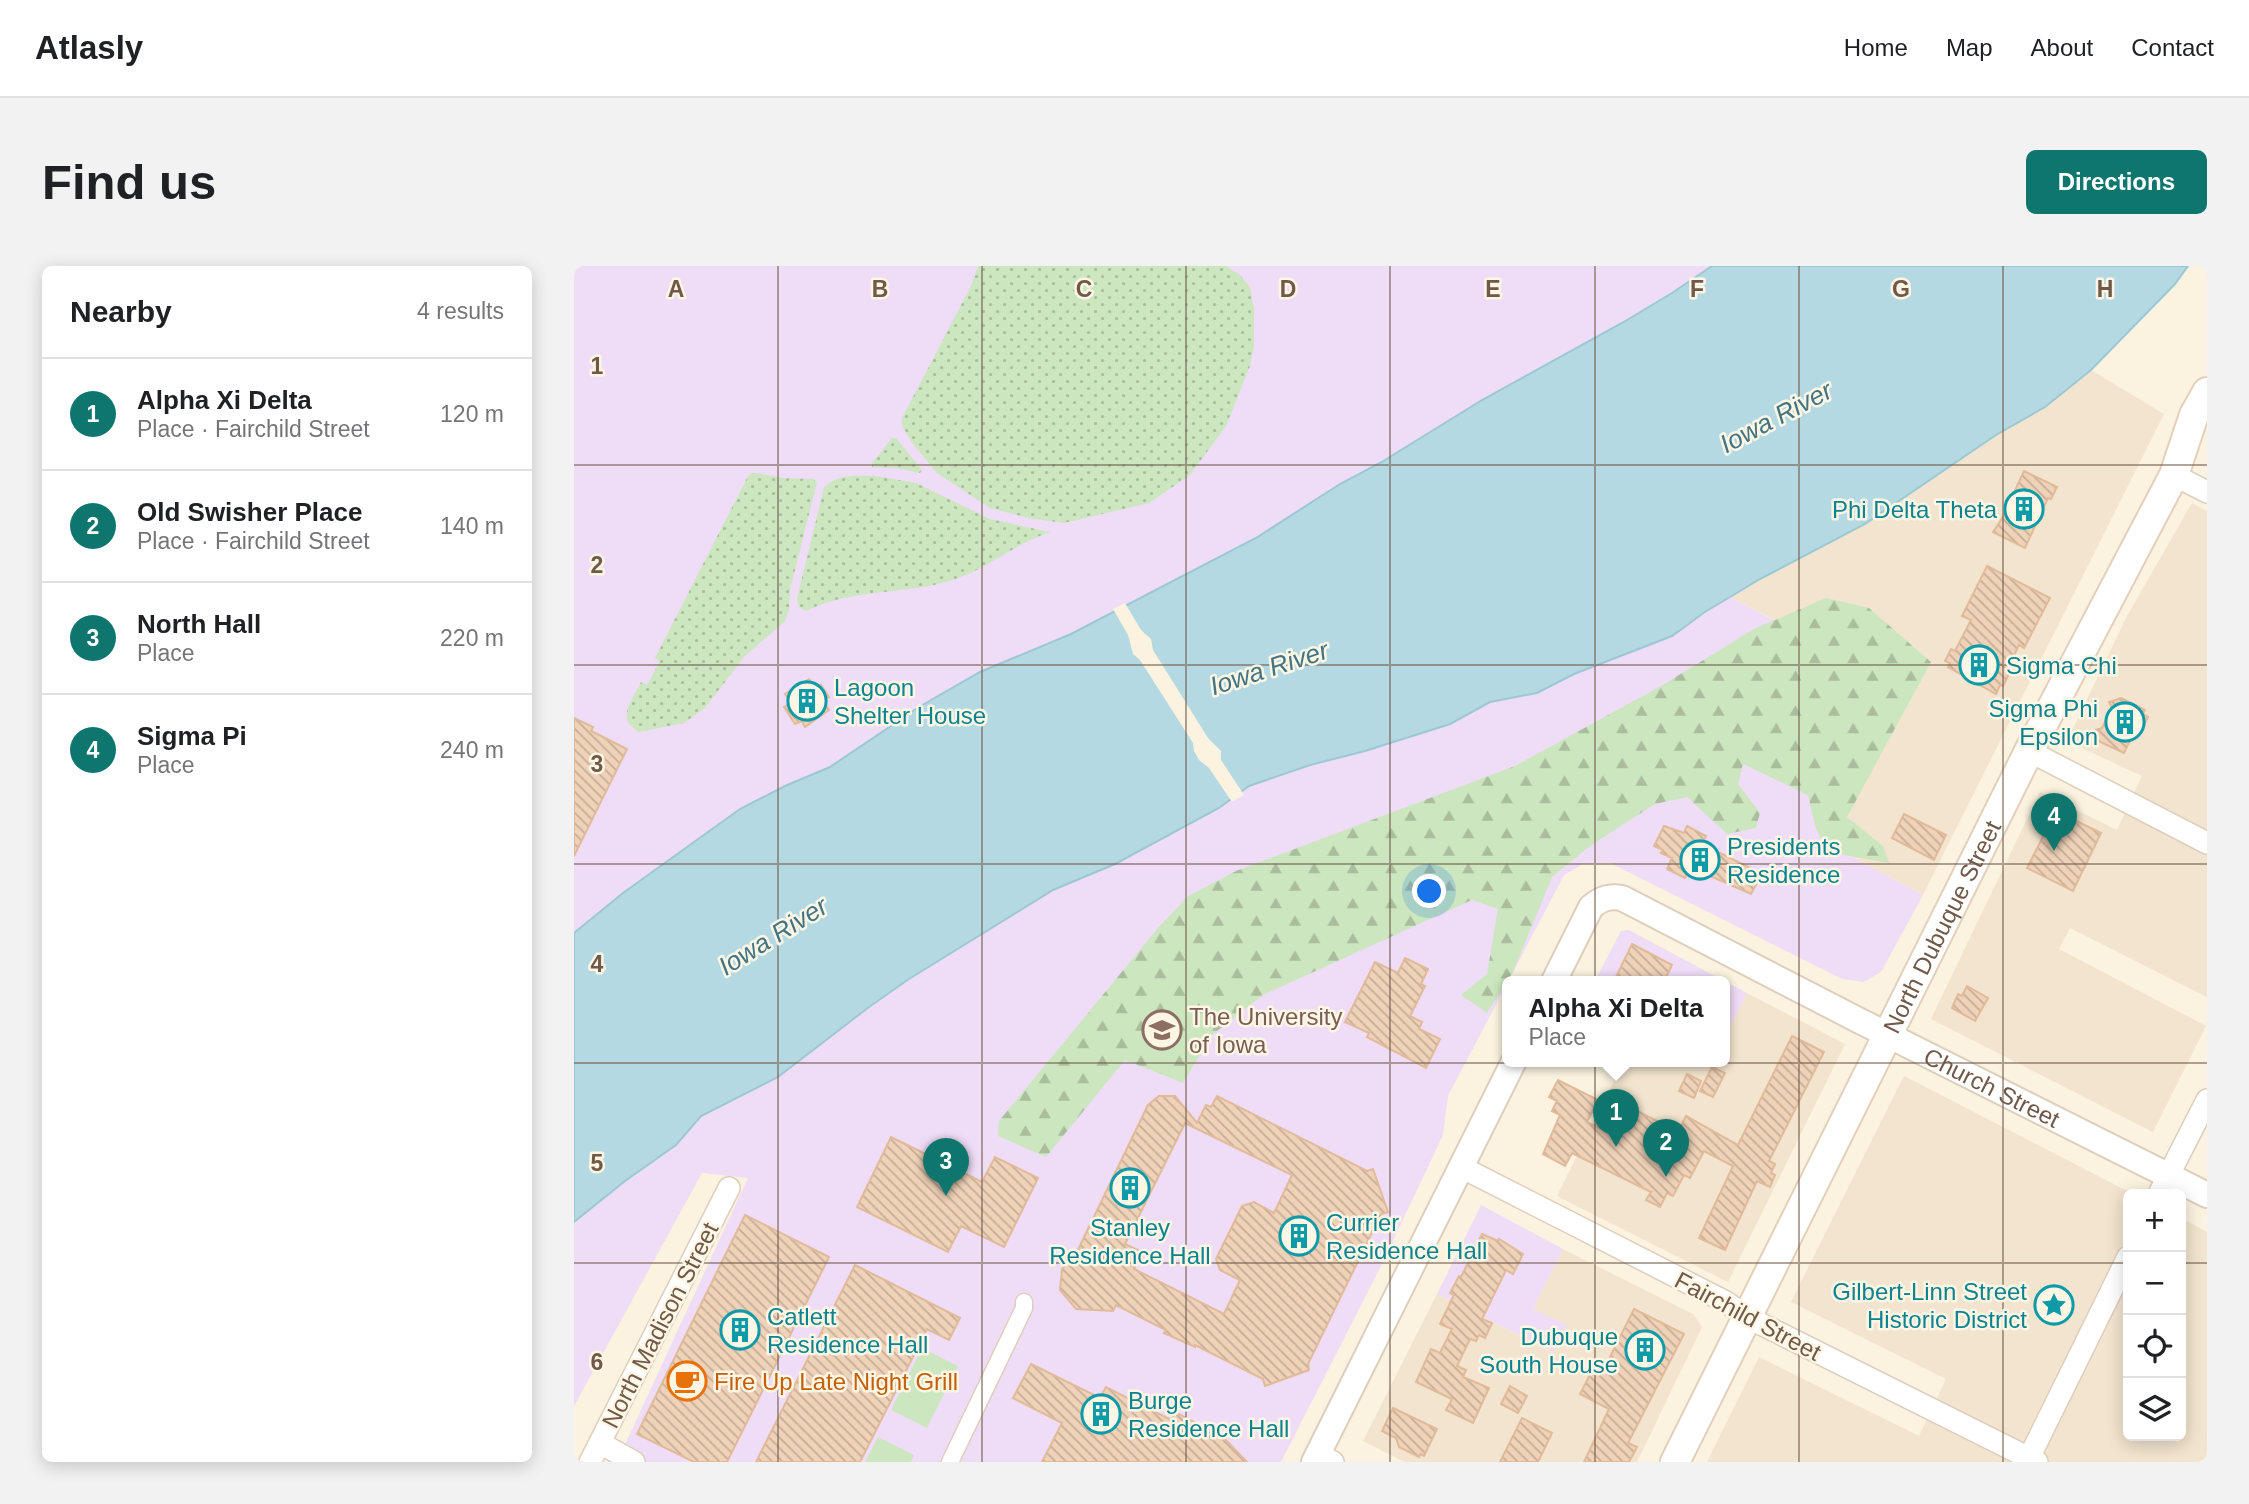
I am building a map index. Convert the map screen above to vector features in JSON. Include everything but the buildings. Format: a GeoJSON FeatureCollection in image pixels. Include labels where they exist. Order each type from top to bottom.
{"type":"FeatureCollection","features":[{"type":"Feature","properties":{"kind":"main road","name":"North Dubuque Street"},"geometry":{"type":"LineString","coordinates":[[1675,1462],[2029,751],[2174,475],[2194,415],[2207,392]]}},
{"type":"Feature","properties":{"kind":"street"},"geometry":{"type":"LineString","coordinates":[[2174,475],[2207,492]]}},
{"type":"Feature","properties":{"kind":"street"},"geometry":{"type":"LineString","coordinates":[[2029,751],[2207,843]]}},
{"type":"Feature","properties":{"kind":"street","name":"Church Street"},"geometry":{"type":"LineString","coordinates":[[1556,976],[1591,907],[1600,899],[1609,896],[1622,898],[1888,1034],[2164,1185],[2207,1195]]}},
{"type":"Feature","properties":{"kind":"street"},"geometry":{"type":"LineString","coordinates":[[1322,1459],[1511,1067]]}},
{"type":"Feature","properties":{"kind":"street"},"geometry":{"type":"LineString","coordinates":[[2164,1185],[2207,1100]]}},
{"type":"Feature","properties":{"kind":"street","name":"Fairchild Street"},"geometry":{"type":"LineString","coordinates":[[1461,1167],[1726,1302],[1747,1317],[2031,1461]]}},
{"type":"Feature","properties":{"kind":"street","name":"North Madison Street"},"geometry":{"type":"LineString","coordinates":[[590,1462],[729,1188]]}},
{"type":"Feature","properties":{"kind":"street"},"geometry":{"type":"LineString","coordinates":[[2031,1461],[2123,1268]]}},
{"type":"Feature","properties":{"kind":"street"},"geometry":{"type":"LineString","coordinates":[[950,1462],[1024,1308],[1024,1302]]}},
{"type":"Feature","properties":{"kind":"street"},"geometry":{"type":"LineString","coordinates":[[600,1443],[634,1462]]}},
{"type":"Feature","properties":{"kind":"shaded area"},"geometry":{"type":"Polygon","coordinates":[[[574,266],[1712,266],[1622,323],[1482,400],[1380,463],[1340,484],[1256,538],[1071,634],[919,707],[830,767],[740,809],[623,893],[574,933],[574,266]]]}},
{"type":"Feature","properties":{"kind":"shaded area"},"geometry":{"type":"Polygon","coordinates":[[[2091,370],[2164,414],[1923,895],[1825,842],[1904,687],[1730,597],[1865,524],[1996,435],[2045,407],[2091,370]]]}},
{"type":"Feature","properties":{"kind":"shaded area"},"geometry":{"type":"Polygon","coordinates":[[[2192,503],[2207,511],[2207,997],[2070,928],[2059,949],[2206,1026],[2153,1132],[1931,1019],[2040,792],[2117,830],[2142,776],[2067,741],[2127,616],[2192,503]]]}},
{"type":"Feature","properties":{"kind":"shaded area","name":"The University of Iowa"},"geometry":{"type":"Polygon","coordinates":[[[1730,597],[1904,688],[1825,842],[1923,895],[1881,972],[1864,982],[1842,979],[1610,863],[1583,864],[1564,875],[1511,976],[1502,976],[1502,993],[1448,1096],[1443,1135],[1381,1266],[1281,1462],[617,1462],[748,1178],[702,1173],[574,1406],[574,1222],[675,1145],[700,1116],[778,1077],[909,979],[1053,890],[1115,864],[1219,808],[1249,786],[1450,724],[1490,702],[1537,693],[1574,674],[1672,636],[1730,597]]]}},
{"type":"Feature","properties":{"kind":"shaded area"},"geometry":{"type":"Polygon","coordinates":[[[1629,930],[1715,976],[1598,976],[1621,931],[1629,930]]]}},
{"type":"Feature","properties":{"kind":"shaded area"},"geometry":{"type":"Polygon","coordinates":[[[1730,984],[1747,993],[1730,1027],[1730,984]]]}},
{"type":"Feature","properties":{"kind":"shaded area"},"geometry":{"type":"Polygon","coordinates":[[[1747,993],[1845,1044],[1728,1282],[1557,1196],[1621,1067],[1730,1067],[1730,1027],[1747,993]]]}},
{"type":"Feature","properties":{"kind":"shaded area"},"geometry":{"type":"Polygon","coordinates":[[[1904,1076],[2123,1189],[2123,1441],[2186,1441],[2186,1221],[2207,1232],[2207,1462],[1707,1462],[1759,1357],[1919,1436],[1946,1379],[1791,1302],[1904,1076]]]}},
{"type":"Feature","properties":{"kind":"shaded area"},"geometry":{"type":"Polygon","coordinates":[[[1481,1205],[1563,1249],[1533,1309],[1567,1325],[1553,1352],[1437,1294],[1481,1205]]]}},
{"type":"Feature","properties":{"kind":"shaded area"},"geometry":{"type":"Polygon","coordinates":[[[1563,1249],[1693,1314],[1702,1327],[1637,1462],[1405,1462],[1363,1441],[1437,1294],[1553,1352],[1533,1309],[1563,1249]]]}},
{"type":"Feature","properties":{"kind":"green space"},"geometry":{"type":"Polygon","coordinates":[[[978,266],[1226,266],[1240,275],[1250,287],[1254,309],[1254,346],[1250,366],[1226,426],[1190,475],[1149,503],[1064,523],[1028,518],[990,508],[937,473],[913,444],[902,426],[902,418],[971,286],[978,266]]]}},
{"type":"Feature","properties":{"kind":"green space"},"geometry":{"type":"Polygon","coordinates":[[[892,438],[896,438],[922,470],[920,473],[872,467],[872,463],[892,438]]]}},
{"type":"Feature","properties":{"kind":"green space"},"geometry":{"type":"Polygon","coordinates":[[[750,474],[783,478],[813,479],[817,482],[785,621],[744,657],[705,708],[684,723],[639,732],[628,721],[630,703],[641,682],[647,685],[660,661],[655,658],[747,478],[750,474]]]}},
{"type":"Feature","properties":{"kind":"green space"},"geometry":{"type":"Polygon","coordinates":[[[876,476],[916,483],[990,519],[1050,532],[953,580],[860,595],[806,611],[799,607],[797,598],[824,488],[841,478],[876,476]]]}},
{"type":"Feature","properties":{"kind":"green space"},"geometry":{"type":"Polygon","coordinates":[[[1826,598],[1869,608],[1931,662],[1847,817],[1883,846],[1889,863],[1828,852],[1815,826],[1808,795],[1743,764],[1738,784],[1760,813],[1756,828],[1727,834],[1687,797],[1655,804],[1590,846],[1552,877],[1513,972],[1510,976],[1502,976],[1502,989],[1487,1013],[1461,995],[1487,974],[1498,909],[1472,900],[1263,995],[1212,1035],[1183,1083],[1125,1060],[1046,1157],[998,1136],[999,1121],[1158,928],[1188,896],[1236,871],[1515,766],[1661,686],[1754,629],[1826,598]]]}},
{"type":"Feature","properties":{"kind":"green space"},"geometry":{"type":"Polygon","coordinates":[[[922,1348],[958,1366],[927,1428],[891,1410],[922,1348]]]}},
{"type":"Feature","properties":{"kind":"green space"},"geometry":{"type":"Polygon","coordinates":[[[878,1437],[914,1455],[911,1462],[865,1462],[878,1437]]]}},
{"type":"Feature","properties":{"kind":"water","name":"Iowa River"},"geometry":{"type":"Polygon","coordinates":[[[1712,266],[2188,266],[2175,284],[2091,370],[2045,407],[1996,435],[1865,524],[1760,579],[1705,612],[1672,636],[1574,674],[1537,693],[1490,702],[1450,724],[1249,786],[1219,808],[1115,864],[1053,890],[909,979],[778,1077],[701,1116],[676,1145],[574,1222],[574,933],[623,893],[740,809],[830,767],[919,707],[980,672],[1071,634],[1256,538],[1340,484],[1380,463],[1482,400],[1622,323],[1712,266]]]}},
{"type":"Feature","properties":{"kind":"pier"},"geometry":{"type":"Polygon","coordinates":[[[1125,603],[1141,630],[1151,639],[1153,650],[1208,738],[1221,751],[1221,760],[1244,795],[1232,802],[1209,768],[1199,760],[1193,743],[1140,660],[1133,654],[1128,635],[1113,609],[1125,603]]]}},
{"type":"Feature","properties":{"kind":"place","name":"Phi Delta Theta"},"geometry":{"type":"Point","coordinates":[2024,509]}},
{"type":"Feature","properties":{"kind":"place","name":"Sigma Chi"},"geometry":{"type":"Point","coordinates":[1979,665]}},
{"type":"Feature","properties":{"kind":"place","name":"Lagoon Shelter House"},"geometry":{"type":"Point","coordinates":[807,701]}},
{"type":"Feature","properties":{"kind":"place","name":"Sigma Phi Epsilon"},"geometry":{"type":"Point","coordinates":[2125,722]}},
{"type":"Feature","properties":{"kind":"place","name":"Sigma Pi"},"geometry":{"type":"Point","coordinates":[2054,851]}},
{"type":"Feature","properties":{"kind":"place","name":"Presidents Residence"},"geometry":{"type":"Point","coordinates":[1700,860]}},
{"type":"Feature","properties":{"kind":"place","name":"The University of Iowa"},"geometry":{"type":"Point","coordinates":[1162,1030]}},
{"type":"Feature","properties":{"kind":"place","name":"Alpha Xi Delta"},"geometry":{"type":"Point","coordinates":[1616,1147]}},
{"type":"Feature","properties":{"kind":"place","name":"Old Swisher Place"},"geometry":{"type":"Point","coordinates":[1666,1177]}},
{"type":"Feature","properties":{"kind":"place","name":"Stanley Residence Hall"},"geometry":{"type":"Point","coordinates":[1130,1188]}},
{"type":"Feature","properties":{"kind":"place","name":"North Hall"},"geometry":{"type":"Point","coordinates":[946,1196]}},
{"type":"Feature","properties":{"kind":"place","name":"Currier Residence Hall"},"geometry":{"type":"Point","coordinates":[1299,1236]}},
{"type":"Feature","properties":{"kind":"place","name":"Gilbert-Linn Street Historic District"},"geometry":{"type":"Point","coordinates":[2054,1305]}},
{"type":"Feature","properties":{"kind":"place","name":"Catlett Residence Hall"},"geometry":{"type":"Point","coordinates":[740,1330]}},
{"type":"Feature","properties":{"kind":"place","name":"Dubuque South House"},"geometry":{"type":"Point","coordinates":[1645,1350]}},
{"type":"Feature","properties":{"kind":"place","name":"Fire Up Late Night Grill"},"geometry":{"type":"Point","coordinates":[687,1381]}},
{"type":"Feature","properties":{"kind":"place","name":"Burge Residence Hall"},"geometry":{"type":"Point","coordinates":[1101,1414]}}]}
